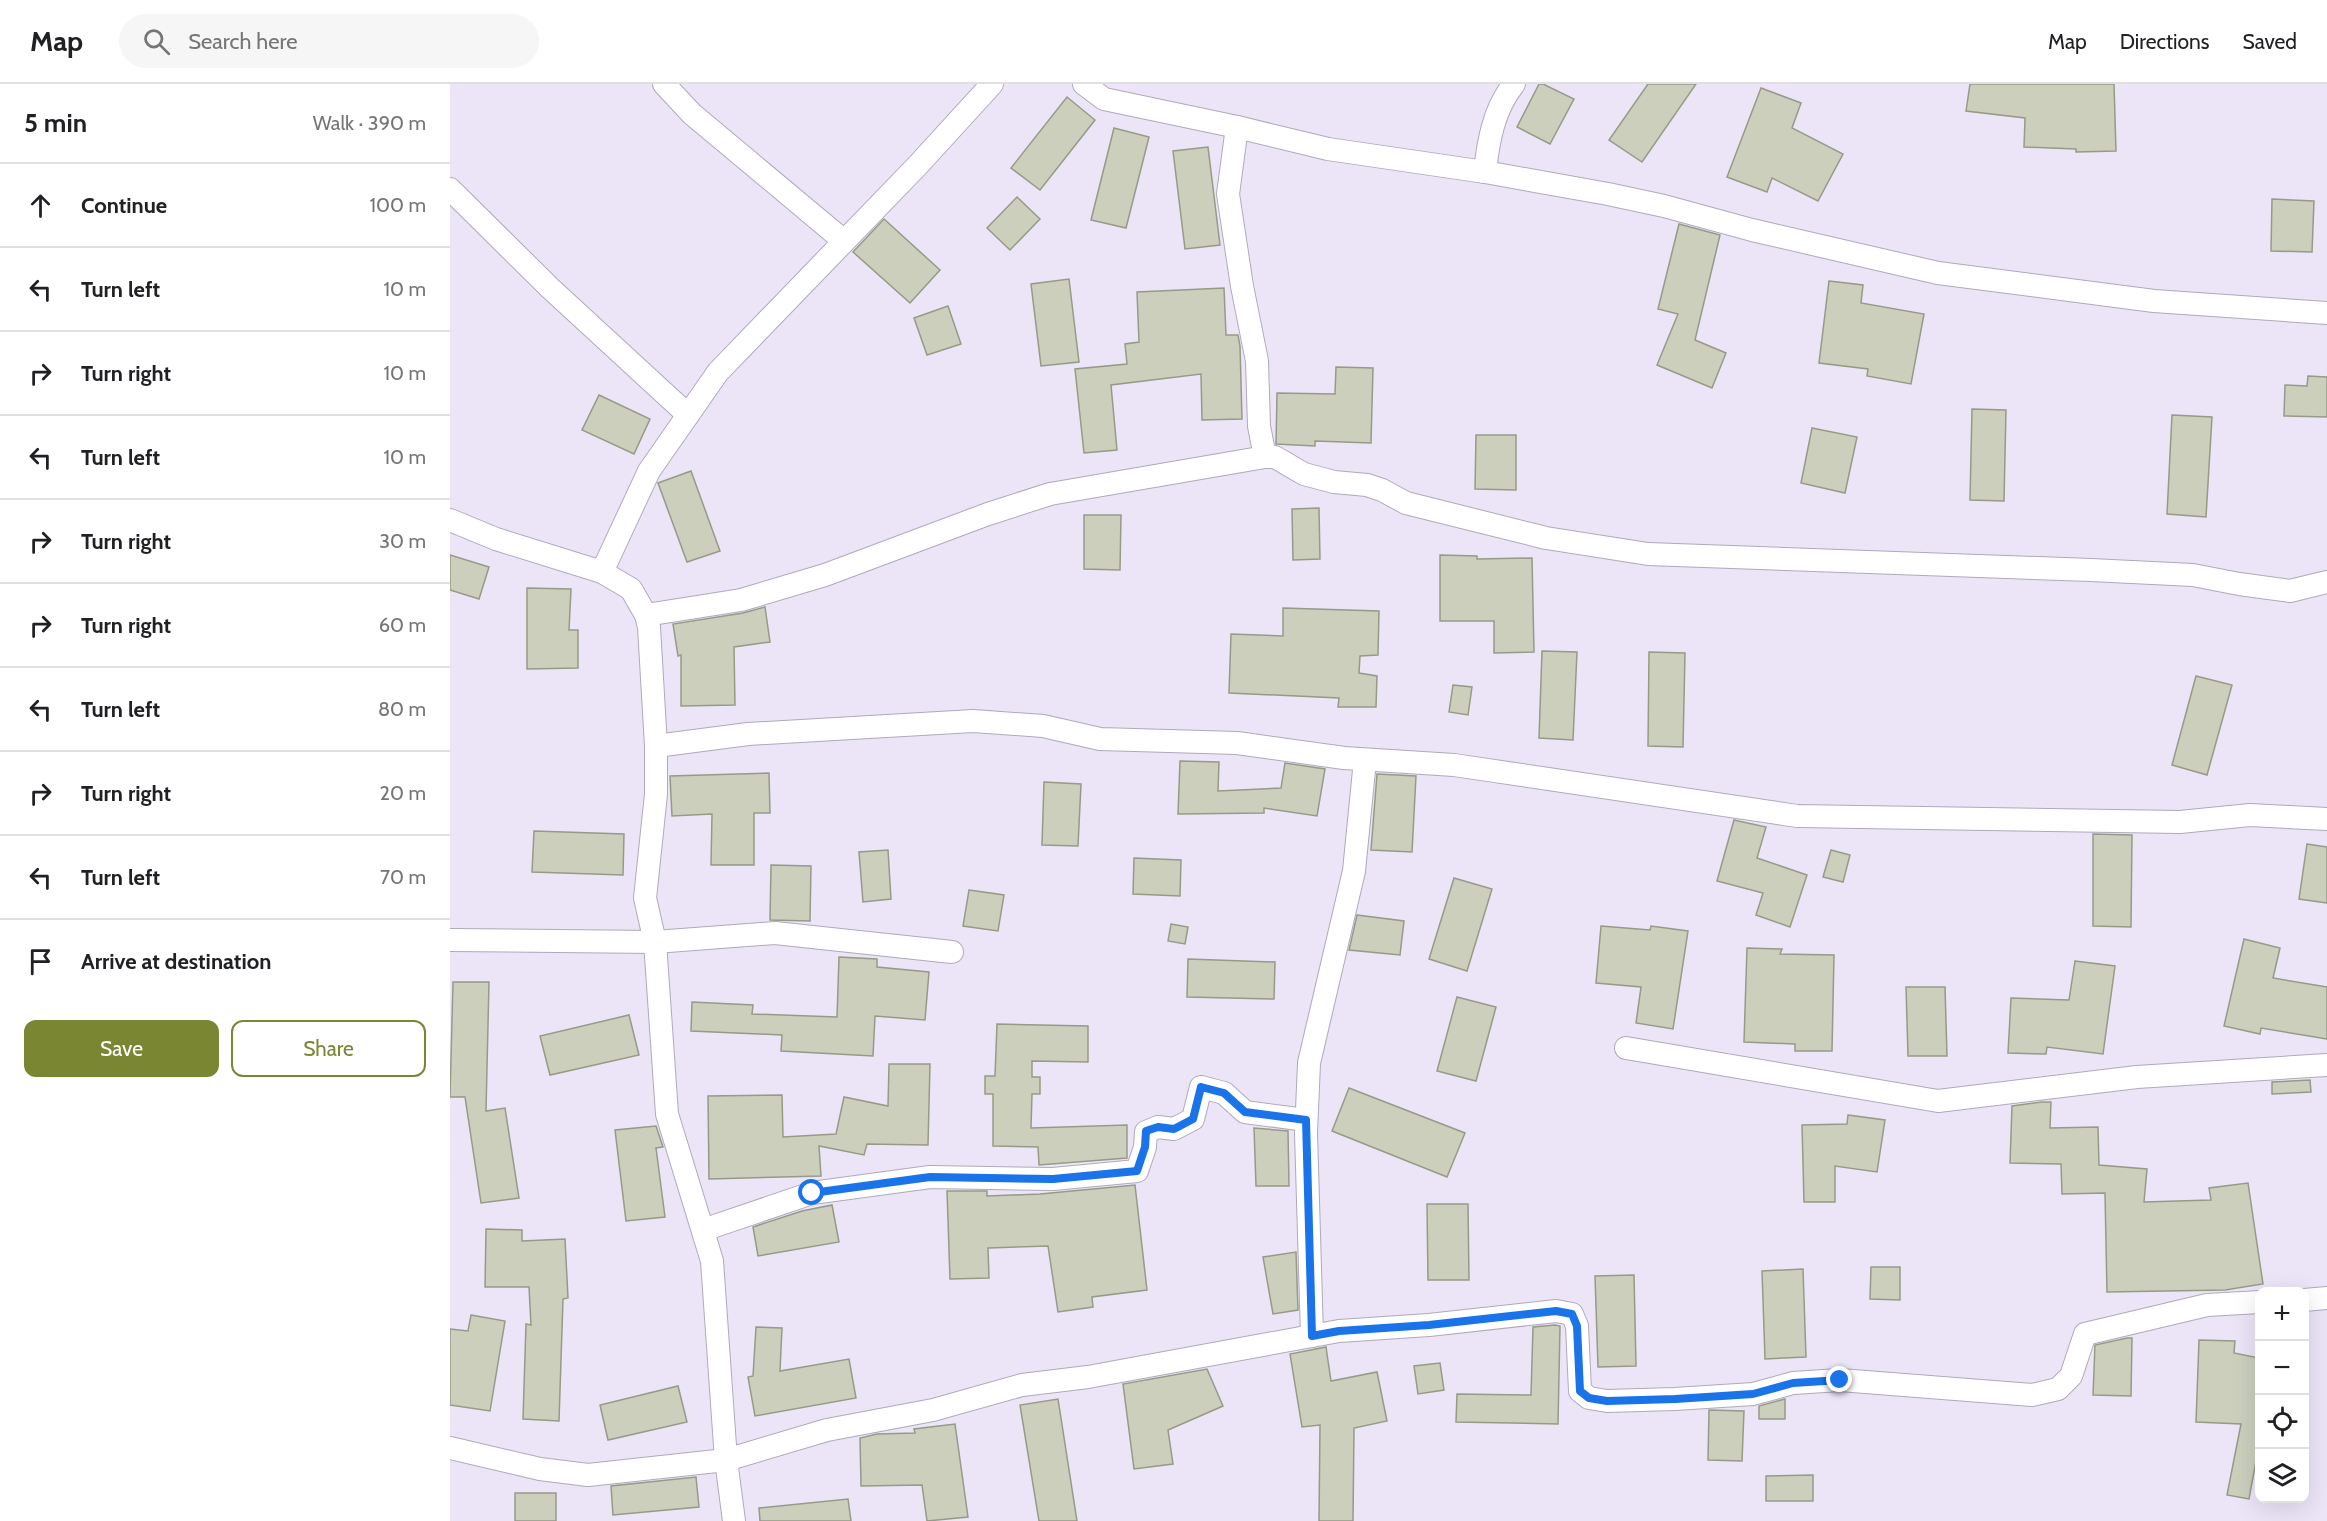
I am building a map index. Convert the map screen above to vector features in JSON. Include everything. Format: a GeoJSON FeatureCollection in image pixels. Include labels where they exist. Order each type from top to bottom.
{"type":"FeatureCollection","features":[{"type":"Feature","properties":{"kind":"street"},"geometry":{"type":"LineString","coordinates":[[664,84],[693,114],[843,241]]}},
{"type":"Feature","properties":{"kind":"street"},"geometry":{"type":"LineString","coordinates":[[602,572],[649,471],[718,372],[918,165],[992,84]]}},
{"type":"Feature","properties":{"kind":"street"},"geometry":{"type":"LineString","coordinates":[[1084,84],[1104,99],[1328,149],[1485,172],[1664,206],[1752,230],[1938,273],[2154,301],[2327,313]]}},
{"type":"Feature","properties":{"kind":"street"},"geometry":{"type":"LineString","coordinates":[[1485,172],[1487,146],[1494,123],[1509,89],[1514,84]]}},
{"type":"Feature","properties":{"kind":"street"},"geometry":{"type":"LineString","coordinates":[[1237,127],[1228,194],[1242,286],[1257,361],[1259,426],[1265,457]]}},
{"type":"Feature","properties":{"kind":"street"},"geometry":{"type":"LineString","coordinates":[[450,189],[550,288],[688,414]]}},
{"type":"Feature","properties":{"kind":"street"},"geometry":{"type":"LineString","coordinates":[[646,615],[741,600],[825,575],[988,514],[1050,494],[1265,457],[1275,457],[1304,474],[1334,482],[1367,485],[1406,503],[1545,538],[1648,554],[2193,575],[2290,591],[2327,582]]}},
{"type":"Feature","properties":{"kind":"street"},"geometry":{"type":"LineString","coordinates":[[450,520],[496,539],[602,572],[631,589],[646,615],[649,627],[656,746],[656,794],[645,898],[655,942],[667,1114],[712,1261],[726,1460],[734,1521]]}},
{"type":"Feature","properties":{"kind":"street"},"geometry":{"type":"LineString","coordinates":[[656,746],[747,734],[973,721],[1044,726],[1100,739],[1237,743],[1365,760],[1454,765],[1797,816],[2180,822],[2250,816],[2327,819]]}},
{"type":"Feature","properties":{"kind":"street"},"geometry":{"type":"LineString","coordinates":[[1312,1336],[1306,1120],[1309,1063],[1354,870],[1365,760]]}},
{"type":"Feature","properties":{"kind":"street"},"geometry":{"type":"LineString","coordinates":[[450,940],[655,942],[775,933],[952,952]]}},
{"type":"Feature","properties":{"kind":"street"},"geometry":{"type":"LineString","coordinates":[[1626,1048],[1938,1101],[2137,1077],[2327,1065]]}},
{"type":"Feature","properties":{"kind":"street"},"geometry":{"type":"LineString","coordinates":[[703,1230],[812,1193],[930,1177],[1053,1179],[1137,1171],[1145,1147],[1146,1131],[1158,1127],[1174,1129],[1193,1119],[1201,1087],[1224,1093],[1245,1112],[1306,1120]]}},
{"type":"Feature","properties":{"kind":"street"},"geometry":{"type":"LineString","coordinates":[[2309,1300],[2327,1298]]}},
{"type":"Feature","properties":{"kind":"street"},"geometry":{"type":"LineString","coordinates":[[450,1448],[540,1469],[588,1475],[726,1460],[827,1430],[933,1410],[1022,1385],[1088,1377],[1339,1331],[1429,1325],[1556,1311],[1572,1314],[1577,1326],[1580,1391],[1589,1398],[1607,1401],[1753,1394],[1793,1383],[1840,1380],[2032,1395],[2058,1389],[2071,1376],[2085,1334],[2207,1305],[2255,1302]]}},
{"type":"Feature","properties":{"kind":"building"},"geometry":{"type":"Polygon","coordinates":[[[1539,84],[1574,99],[1550,144],[1517,127],[1539,84]]]}},
{"type":"Feature","properties":{"kind":"building"},"geometry":{"type":"Polygon","coordinates":[[[1648,84],[1696,84],[1642,162],[1609,140],[1648,84]]]}},
{"type":"Feature","properties":{"kind":"building"},"geometry":{"type":"Polygon","coordinates":[[[1970,84],[2114,84],[2116,151],[2076,152],[2076,149],[2024,147],[2025,118],[1966,111],[1970,84]]]}},
{"type":"Feature","properties":{"kind":"building"},"geometry":{"type":"Polygon","coordinates":[[[1761,88],[1801,103],[1792,128],[1843,154],[1818,201],[1772,178],[1767,192],[1727,177],[1761,88]]]}},
{"type":"Feature","properties":{"kind":"building"},"geometry":{"type":"Polygon","coordinates":[[[1067,97],[1095,120],[1040,190],[1011,168],[1067,97]]]}},
{"type":"Feature","properties":{"kind":"building"},"geometry":{"type":"Polygon","coordinates":[[[1114,128],[1149,137],[1126,228],[1091,220],[1114,128]]]}},
{"type":"Feature","properties":{"kind":"building"},"geometry":{"type":"Polygon","coordinates":[[[1208,147],[1220,245],[1185,249],[1173,151],[1208,147]]]}},
{"type":"Feature","properties":{"kind":"building"},"geometry":{"type":"Polygon","coordinates":[[[1017,197],[1040,219],[1010,250],[987,228],[1017,197]]]}},
{"type":"Feature","properties":{"kind":"building"},"geometry":{"type":"Polygon","coordinates":[[[2272,199],[2314,201],[2312,252],[2271,251],[2272,199]]]}},
{"type":"Feature","properties":{"kind":"building"},"geometry":{"type":"Polygon","coordinates":[[[884,219],[940,270],[910,303],[853,252],[884,219]]]}},
{"type":"Feature","properties":{"kind":"building"},"geometry":{"type":"Polygon","coordinates":[[[1679,224],[1720,235],[1695,340],[1726,353],[1712,388],[1657,365],[1678,314],[1658,309],[1679,224]]]}},
{"type":"Feature","properties":{"kind":"building"},"geometry":{"type":"Polygon","coordinates":[[[1069,279],[1079,362],[1041,366],[1031,284],[1069,279]]]}},
{"type":"Feature","properties":{"kind":"building"},"geometry":{"type":"Polygon","coordinates":[[[1829,281],[1863,285],[1861,303],[1924,314],[1911,384],[1867,376],[1868,369],[1819,363],[1829,281]]]}},
{"type":"Feature","properties":{"kind":"building"},"geometry":{"type":"Polygon","coordinates":[[[1224,288],[1226,335],[1238,335],[1240,346],[1242,419],[1202,420],[1201,374],[1111,385],[1117,450],[1084,453],[1075,369],[1127,364],[1125,344],[1139,342],[1137,292],[1224,288]]]}},
{"type":"Feature","properties":{"kind":"building"},"geometry":{"type":"Polygon","coordinates":[[[948,306],[961,344],[927,355],[914,318],[948,306]]]}},
{"type":"Feature","properties":{"kind":"building"},"geometry":{"type":"Polygon","coordinates":[[[1336,367],[1373,368],[1371,443],[1315,441],[1315,446],[1276,444],[1277,393],[1335,394],[1336,367]]]}},
{"type":"Feature","properties":{"kind":"building"},"geometry":{"type":"Polygon","coordinates":[[[2308,376],[2327,377],[2327,417],[2284,416],[2285,385],[2307,386],[2308,376]]]}},
{"type":"Feature","properties":{"kind":"building"},"geometry":{"type":"Polygon","coordinates":[[[599,395],[650,419],[634,454],[582,430],[599,395]]]}},
{"type":"Feature","properties":{"kind":"building"},"geometry":{"type":"Polygon","coordinates":[[[1972,409],[2006,410],[2004,501],[1970,500],[1972,409]]]}},
{"type":"Feature","properties":{"kind":"building"},"geometry":{"type":"Polygon","coordinates":[[[2172,415],[2212,417],[2206,517],[2167,514],[2172,415]]]}},
{"type":"Feature","properties":{"kind":"building"},"geometry":{"type":"Polygon","coordinates":[[[1812,428],[1857,437],[1845,493],[1801,483],[1812,428]]]}},
{"type":"Feature","properties":{"kind":"building"},"geometry":{"type":"Polygon","coordinates":[[[1476,435],[1516,435],[1516,490],[1475,489],[1476,435]]]}},
{"type":"Feature","properties":{"kind":"building"},"geometry":{"type":"Polygon","coordinates":[[[691,471],[720,551],[687,562],[658,483],[691,471]]]}},
{"type":"Feature","properties":{"kind":"building"},"geometry":{"type":"Polygon","coordinates":[[[1319,508],[1320,559],[1293,560],[1292,509],[1319,508]]]}},
{"type":"Feature","properties":{"kind":"building"},"geometry":{"type":"Polygon","coordinates":[[[1084,515],[1121,515],[1120,570],[1084,569],[1084,515]]]}},
{"type":"Feature","properties":{"kind":"building"},"geometry":{"type":"Polygon","coordinates":[[[450,555],[489,567],[479,599],[450,590],[450,555]]]}},
{"type":"Feature","properties":{"kind":"building"},"geometry":{"type":"Polygon","coordinates":[[[1440,555],[1477,556],[1477,559],[1532,558],[1534,652],[1494,653],[1494,621],[1440,621],[1440,555]]]}},
{"type":"Feature","properties":{"kind":"building"},"geometry":{"type":"Polygon","coordinates":[[[527,588],[571,589],[569,630],[578,630],[578,668],[527,669],[527,588]]]}},
{"type":"Feature","properties":{"kind":"building"},"geometry":{"type":"Polygon","coordinates":[[[765,607],[770,642],[734,647],[735,705],[681,706],[681,655],[678,656],[673,624],[743,613],[765,607]]]}},
{"type":"Feature","properties":{"kind":"building"},"geometry":{"type":"Polygon","coordinates":[[[1283,608],[1379,611],[1378,655],[1360,656],[1359,673],[1377,676],[1376,707],[1338,707],[1339,698],[1229,693],[1231,634],[1283,636],[1283,608]]]}},
{"type":"Feature","properties":{"kind":"building"},"geometry":{"type":"Polygon","coordinates":[[[1542,651],[1577,652],[1573,740],[1539,738],[1542,651]]]}},
{"type":"Feature","properties":{"kind":"building"},"geometry":{"type":"Polygon","coordinates":[[[1649,652],[1685,653],[1683,747],[1648,746],[1649,652]]]}},
{"type":"Feature","properties":{"kind":"building"},"geometry":{"type":"Polygon","coordinates":[[[2196,676],[2232,685],[2207,775],[2172,765],[2196,676]]]}},
{"type":"Feature","properties":{"kind":"building"},"geometry":{"type":"Polygon","coordinates":[[[1453,685],[1472,687],[1468,715],[1449,712],[1453,685]]]}},
{"type":"Feature","properties":{"kind":"building"},"geometry":{"type":"Polygon","coordinates":[[[1180,761],[1219,762],[1218,791],[1281,788],[1285,763],[1325,769],[1317,816],[1264,808],[1264,813],[1178,814],[1180,761]]]}},
{"type":"Feature","properties":{"kind":"building"},"geometry":{"type":"Polygon","coordinates":[[[769,773],[770,813],[754,813],[754,865],[711,865],[712,814],[672,816],[670,776],[769,773]]]}},
{"type":"Feature","properties":{"kind":"building"},"geometry":{"type":"Polygon","coordinates":[[[1377,774],[1416,776],[1412,852],[1371,850],[1377,774]]]}},
{"type":"Feature","properties":{"kind":"building"},"geometry":{"type":"Polygon","coordinates":[[[1044,782],[1081,784],[1078,846],[1042,845],[1044,782]]]}},
{"type":"Feature","properties":{"kind":"building"},"geometry":{"type":"Polygon","coordinates":[[[1734,820],[1766,827],[1757,858],[1807,875],[1790,927],[1756,915],[1763,893],[1717,881],[1734,820]]]}},
{"type":"Feature","properties":{"kind":"building"},"geometry":{"type":"Polygon","coordinates":[[[534,831],[624,834],[623,875],[532,872],[534,831]]]}},
{"type":"Feature","properties":{"kind":"building"},"geometry":{"type":"Polygon","coordinates":[[[2093,834],[2132,835],[2131,927],[2093,926],[2093,834]]]}},
{"type":"Feature","properties":{"kind":"building"},"geometry":{"type":"Polygon","coordinates":[[[2307,844],[2327,847],[2327,903],[2299,899],[2307,844]]]}},
{"type":"Feature","properties":{"kind":"building"},"geometry":{"type":"Polygon","coordinates":[[[888,850],[891,899],[863,902],[859,852],[888,850]]]}},
{"type":"Feature","properties":{"kind":"building"},"geometry":{"type":"Polygon","coordinates":[[[1831,850],[1850,855],[1843,882],[1823,877],[1831,850]]]}},
{"type":"Feature","properties":{"kind":"building"},"geometry":{"type":"Polygon","coordinates":[[[1134,858],[1181,860],[1180,896],[1133,894],[1134,858]]]}},
{"type":"Feature","properties":{"kind":"building"},"geometry":{"type":"Polygon","coordinates":[[[771,865],[811,866],[810,921],[770,920],[771,865]]]}},
{"type":"Feature","properties":{"kind":"building"},"geometry":{"type":"Polygon","coordinates":[[[1454,878],[1492,889],[1467,971],[1429,959],[1454,878]]]}},
{"type":"Feature","properties":{"kind":"building"},"geometry":{"type":"Polygon","coordinates":[[[969,890],[1004,895],[998,931],[963,926],[969,890]]]}},
{"type":"Feature","properties":{"kind":"building"},"geometry":{"type":"Polygon","coordinates":[[[1357,915],[1404,921],[1400,955],[1349,950],[1357,915]]]}},
{"type":"Feature","properties":{"kind":"building"},"geometry":{"type":"Polygon","coordinates":[[[1171,924],[1188,927],[1185,944],[1168,941],[1171,924]]]}},
{"type":"Feature","properties":{"kind":"building"},"geometry":{"type":"Polygon","coordinates":[[[1601,926],[1650,930],[1651,926],[1688,931],[1673,1029],[1636,1023],[1641,987],[1596,983],[1601,926]]]}},
{"type":"Feature","properties":{"kind":"building"},"geometry":{"type":"Polygon","coordinates":[[[2244,939],[2280,948],[2273,978],[2327,987],[2327,1039],[2261,1028],[2260,1034],[2224,1026],[2244,939]]]}},
{"type":"Feature","properties":{"kind":"building"},"geometry":{"type":"Polygon","coordinates":[[[1747,948],[1782,949],[1780,954],[1834,955],[1832,1051],[1795,1051],[1795,1044],[1744,1042],[1747,948]]]}},
{"type":"Feature","properties":{"kind":"building"},"geometry":{"type":"Polygon","coordinates":[[[839,957],[877,959],[877,967],[929,972],[925,1020],[875,1016],[873,1056],[781,1051],[782,1035],[691,1031],[692,1002],[753,1005],[752,1014],[837,1017],[839,957]]]}},
{"type":"Feature","properties":{"kind":"building"},"geometry":{"type":"Polygon","coordinates":[[[1188,959],[1275,962],[1274,999],[1187,997],[1188,959]]]}},
{"type":"Feature","properties":{"kind":"building"},"geometry":{"type":"Polygon","coordinates":[[[2075,961],[2115,966],[2103,1054],[2047,1047],[2046,1054],[2008,1053],[2011,998],[2069,1000],[2075,961]]]}},
{"type":"Feature","properties":{"kind":"building"},"geometry":{"type":"Polygon","coordinates":[[[453,982],[489,982],[486,1111],[505,1108],[519,1198],[481,1203],[465,1097],[450,1097],[453,982]]]}},
{"type":"Feature","properties":{"kind":"building"},"geometry":{"type":"Polygon","coordinates":[[[1906,987],[1945,987],[1947,1056],[1908,1056],[1906,987]]]}},
{"type":"Feature","properties":{"kind":"building"},"geometry":{"type":"Polygon","coordinates":[[[1457,997],[1496,1007],[1476,1081],[1437,1071],[1457,997]]]}},
{"type":"Feature","properties":{"kind":"building"},"geometry":{"type":"Polygon","coordinates":[[[629,1015],[639,1055],[550,1075],[540,1036],[629,1015]]]}},
{"type":"Feature","properties":{"kind":"building"},"geometry":{"type":"Polygon","coordinates":[[[997,1024],[1088,1026],[1088,1062],[1032,1061],[1032,1077],[1040,1077],[1040,1094],[1032,1094],[1031,1128],[1127,1125],[1127,1158],[1039,1165],[1038,1147],[993,1146],[993,1094],[985,1094],[985,1076],[995,1076],[997,1024]]]}},
{"type":"Feature","properties":{"kind":"building"},"geometry":{"type":"Polygon","coordinates":[[[889,1064],[930,1064],[928,1145],[867,1144],[864,1155],[819,1146],[821,1176],[709,1179],[708,1096],[782,1095],[783,1137],[836,1134],[844,1097],[888,1106],[889,1064]]]}},
{"type":"Feature","properties":{"kind":"building"},"geometry":{"type":"Polygon","coordinates":[[[2310,1080],[2311,1092],[2272,1094],[2272,1082],[2310,1080]]]}},
{"type":"Feature","properties":{"kind":"building"},"geometry":{"type":"Polygon","coordinates":[[[1349,1088],[1465,1133],[1447,1177],[1332,1131],[1349,1088]]]}},
{"type":"Feature","properties":{"kind":"building"},"geometry":{"type":"Polygon","coordinates":[[[2051,1102],[2050,1128],[2098,1127],[2099,1165],[2147,1169],[2144,1202],[2211,1200],[2209,1188],[2248,1183],[2263,1284],[2225,1290],[2107,1292],[2105,1193],[2062,1194],[2061,1164],[2010,1163],[2012,1106],[2051,1102]]]}},
{"type":"Feature","properties":{"kind":"building"},"geometry":{"type":"Polygon","coordinates":[[[1848,1115],[1885,1120],[1877,1172],[1835,1166],[1835,1202],[1804,1202],[1802,1125],[1847,1124],[1848,1115]]]}},
{"type":"Feature","properties":{"kind":"building"},"geometry":{"type":"Polygon","coordinates":[[[656,1126],[663,1147],[656,1148],[665,1217],[626,1221],[615,1130],[656,1126]]]}},
{"type":"Feature","properties":{"kind":"building"},"geometry":{"type":"Polygon","coordinates":[[[1254,1128],[1288,1131],[1289,1186],[1256,1186],[1254,1128]]]}},
{"type":"Feature","properties":{"kind":"building"},"geometry":{"type":"Polygon","coordinates":[[[1135,1185],[1147,1290],[1092,1297],[1093,1307],[1058,1312],[1048,1246],[988,1248],[989,1278],[950,1279],[947,1191],[987,1191],[987,1196],[1040,1194],[1135,1185]]]}},
{"type":"Feature","properties":{"kind":"building"},"geometry":{"type":"Polygon","coordinates":[[[1427,1204],[1468,1204],[1469,1280],[1428,1280],[1427,1204]]]}},
{"type":"Feature","properties":{"kind":"building"},"geometry":{"type":"Polygon","coordinates":[[[832,1205],[839,1242],[758,1256],[753,1227],[802,1211],[832,1205]]]}},
{"type":"Feature","properties":{"kind":"building"},"geometry":{"type":"Polygon","coordinates":[[[486,1229],[522,1230],[522,1241],[565,1239],[568,1298],[563,1299],[559,1421],[523,1419],[526,1324],[531,1325],[529,1287],[485,1287],[486,1229]]]}},
{"type":"Feature","properties":{"kind":"building"},"geometry":{"type":"Polygon","coordinates":[[[1296,1252],[1298,1310],[1273,1314],[1263,1257],[1296,1252]]]}},
{"type":"Feature","properties":{"kind":"building"},"geometry":{"type":"Polygon","coordinates":[[[1871,1267],[1900,1267],[1900,1300],[1870,1299],[1871,1267]]]}},
{"type":"Feature","properties":{"kind":"building"},"geometry":{"type":"Polygon","coordinates":[[[1803,1269],[1806,1357],[1765,1359],[1762,1271],[1803,1269]]]}},
{"type":"Feature","properties":{"kind":"building"},"geometry":{"type":"Polygon","coordinates":[[[1634,1275],[1636,1366],[1598,1367],[1595,1276],[1634,1275]]]}},
{"type":"Feature","properties":{"kind":"building"},"geometry":{"type":"Polygon","coordinates":[[[471,1315],[505,1321],[490,1411],[450,1405],[450,1329],[468,1331],[471,1315]]]}},
{"type":"Feature","properties":{"kind":"building"},"geometry":{"type":"Polygon","coordinates":[[[1560,1326],[1558,1424],[1456,1422],[1457,1394],[1531,1395],[1533,1327],[1560,1326]]]}},
{"type":"Feature","properties":{"kind":"building"},"geometry":{"type":"Polygon","coordinates":[[[756,1327],[782,1328],[780,1371],[849,1359],[856,1398],[755,1416],[748,1377],[753,1376],[756,1327]]]}},
{"type":"Feature","properties":{"kind":"building"},"geometry":{"type":"Polygon","coordinates":[[[2132,1338],[2131,1396],[2093,1395],[2095,1345],[2132,1338]]]}},
{"type":"Feature","properties":{"kind":"building"},"geometry":{"type":"Polygon","coordinates":[[[2199,1340],[2235,1341],[2234,1353],[2255,1357],[2255,1467],[2249,1499],[2227,1495],[2241,1424],[2196,1422],[2199,1340]]]}},
{"type":"Feature","properties":{"kind":"building"},"geometry":{"type":"Polygon","coordinates":[[[1326,1347],[1331,1381],[1377,1372],[1387,1421],[1354,1428],[1353,1521],[1319,1521],[1320,1425],[1302,1427],[1290,1354],[1326,1347]]]}},
{"type":"Feature","properties":{"kind":"building"},"geometry":{"type":"Polygon","coordinates":[[[1440,1363],[1444,1390],[1418,1394],[1414,1366],[1440,1363]]]}},
{"type":"Feature","properties":{"kind":"building"},"geometry":{"type":"Polygon","coordinates":[[[1207,1369],[1223,1406],[1168,1430],[1173,1464],[1134,1469],[1123,1384],[1207,1369]]]}},
{"type":"Feature","properties":{"kind":"building"},"geometry":{"type":"Polygon","coordinates":[[[678,1386],[687,1422],[608,1440],[600,1405],[678,1386]]]}},
{"type":"Feature","properties":{"kind":"building"},"geometry":{"type":"Polygon","coordinates":[[[1058,1399],[1077,1521],[1039,1521],[1020,1405],[1058,1399]]]}},
{"type":"Feature","properties":{"kind":"building"},"geometry":{"type":"Polygon","coordinates":[[[1785,1399],[1785,1419],[1759,1419],[1759,1406],[1785,1399]]]}},
{"type":"Feature","properties":{"kind":"building"},"geometry":{"type":"Polygon","coordinates":[[[1709,1410],[1744,1411],[1742,1461],[1708,1460],[1709,1410]]]}},
{"type":"Feature","properties":{"kind":"building"},"geometry":{"type":"Polygon","coordinates":[[[955,1424],[968,1517],[927,1521],[922,1485],[861,1486],[860,1438],[877,1434],[915,1433],[914,1429],[955,1424]]]}},
{"type":"Feature","properties":{"kind":"building"},"geometry":{"type":"Polygon","coordinates":[[[1813,1475],[1813,1501],[1766,1501],[1766,1476],[1813,1475]]]}},
{"type":"Feature","properties":{"kind":"building"},"geometry":{"type":"Polygon","coordinates":[[[696,1477],[699,1507],[613,1515],[611,1486],[696,1477]]]}},
{"type":"Feature","properties":{"kind":"building"},"geometry":{"type":"Polygon","coordinates":[[[515,1493],[556,1493],[556,1521],[515,1521],[515,1493]]]}},
{"type":"Feature","properties":{"kind":"building"},"geometry":{"type":"Polygon","coordinates":[[[848,1499],[851,1521],[760,1521],[759,1508],[848,1499]]]}},
{"type":"Feature","properties":{"kind":"route"},"geometry":{"type":"LineString","coordinates":[[812,1193],[930,1177],[1053,1179],[1137,1171],[1145,1147],[1146,1131],[1158,1127],[1174,1129],[1193,1119],[1201,1087],[1224,1093],[1245,1112],[1306,1120],[1312,1336],[1339,1331],[1429,1325],[1556,1311],[1572,1314],[1577,1326],[1580,1391],[1589,1398],[1607,1401],[1753,1394],[1793,1383],[1840,1380]]}}]}
